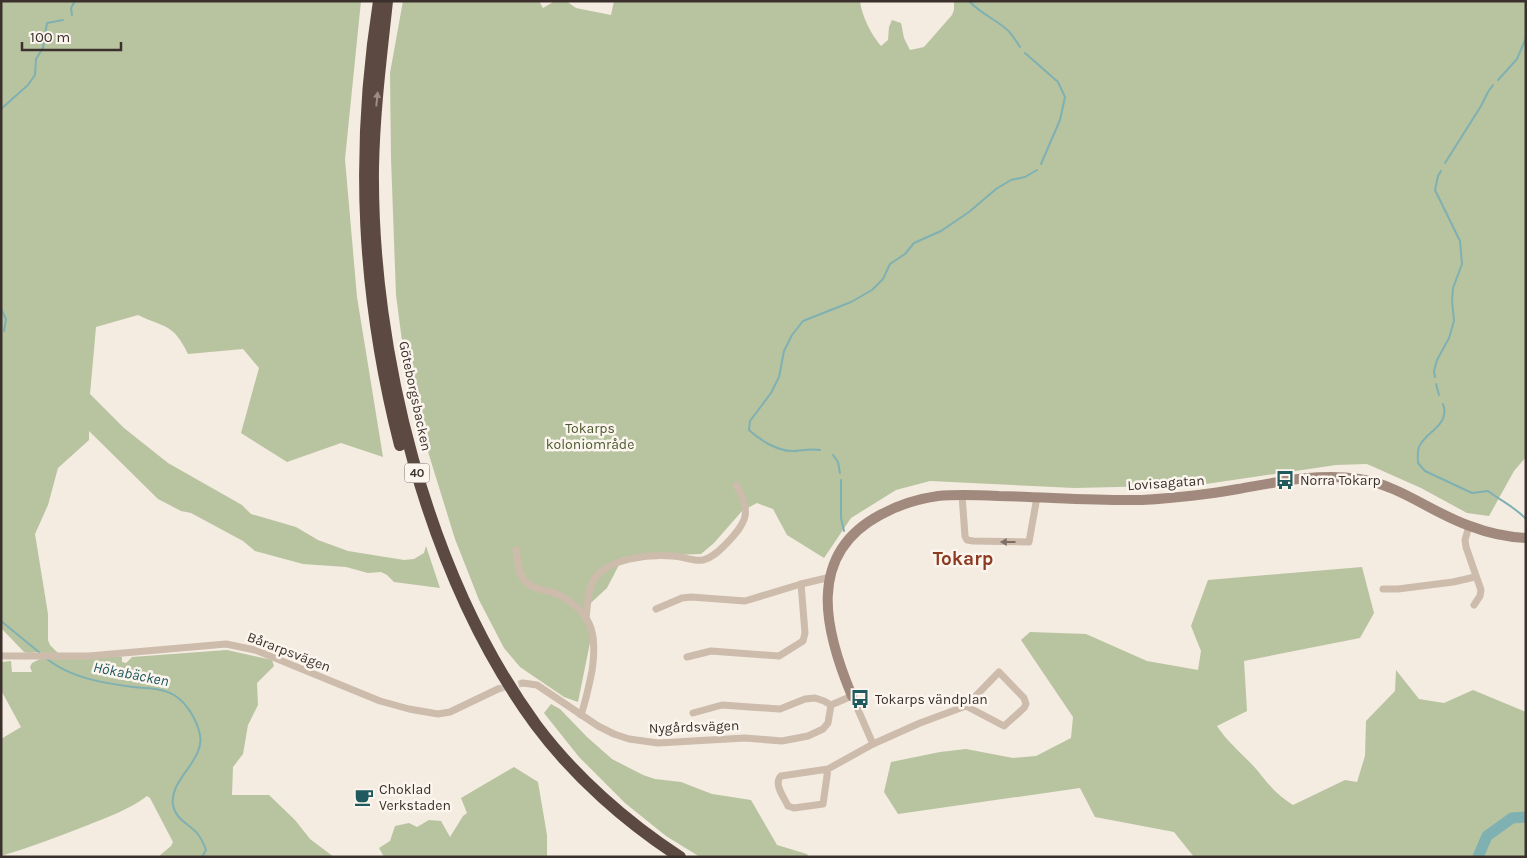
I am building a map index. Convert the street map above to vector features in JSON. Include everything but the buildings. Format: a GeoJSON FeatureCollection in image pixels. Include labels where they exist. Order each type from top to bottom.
{"type":"FeatureCollection","features":[{"type":"Feature","properties":{"kind":"highway","name":"Göteborgsbacken"},"geometry":{"type":"LineString","coordinates":[[379,1],[372,41],[366,111],[364,169],[366,237],[379,348],[394,420],[419,507],[467,624],[496,678],[530,730],[561,766],[594,799],[629,830],[667,857]]}},
{"type":"Feature","properties":{"kind":"highway","name":"Göteborgsbacken"},"geometry":{"type":"LineString","coordinates":[[387,1],[376,112],[373,169],[379,283],[396,390],[408,441],[440,542],[462,594],[492,656],[524,708],[557,749],[600,794],[649,835],[680,857]]}},
{"type":"Feature","properties":{"kind":"street","name":"Lovisagatan"},"geometry":{"type":"LineString","coordinates":[[873,744],[838,662],[831,637],[828,597],[831,577],[837,556],[853,534],[889,510],[912,501],[938,496],[962,495],[1144,500],[1191,496],[1285,480],[1331,476],[1360,479],[1392,488],[1468,529],[1526,538]]}},
{"type":"Feature","properties":{"kind":"street"},"geometry":{"type":"LineString","coordinates":[[586,617],[588,595],[594,579],[619,562],[640,557],[664,556],[703,560],[713,556],[744,522],[746,512],[742,495],[736,485]]}},
{"type":"Feature","properties":{"kind":"street"},"geometry":{"type":"LineString","coordinates":[[962,495],[965,536],[967,540],[973,541],[1029,542],[1037,497]]}},
{"type":"Feature","properties":{"kind":"street"},"geometry":{"type":"LineString","coordinates":[[1468,529],[1465,540],[1466,547],[1481,590],[1474,606]]}},
{"type":"Feature","properties":{"kind":"street"},"geometry":{"type":"LineString","coordinates":[[516,550],[525,582],[563,597],[578,608],[586,617],[594,633],[595,652],[581,715]]}},
{"type":"Feature","properties":{"kind":"street"},"geometry":{"type":"LineString","coordinates":[[656,609],[691,596],[745,601],[831,577]]}},
{"type":"Feature","properties":{"kind":"street"},"geometry":{"type":"LineString","coordinates":[[1382,589],[1398,589],[1453,582],[1475,577]]}},
{"type":"Feature","properties":{"kind":"street"},"geometry":{"type":"LineString","coordinates":[[687,656],[711,651],[779,656],[802,641],[804,633],[801,584]]}},
{"type":"Feature","properties":{"kind":"street","name":"Bårarpsvägen"},"geometry":{"type":"LineString","coordinates":[[1,656],[89,656],[226,644],[255,650],[380,700],[409,709],[438,714],[450,712],[498,689]]}},
{"type":"Feature","properties":{"kind":"street"},"geometry":{"type":"LineString","coordinates":[[828,768],[823,804],[794,808],[788,806],[778,784],[778,779],[781,776],[828,768],[873,744],[920,723],[966,706],[999,672],[1024,698],[1026,704],[1004,726],[966,706]]}},
{"type":"Feature","properties":{"kind":"street","name":"Nygårdsvägen"},"geometry":{"type":"LineString","coordinates":[[523,682],[537,686],[598,726],[629,740],[658,742],[745,738],[782,741],[808,736],[823,729],[830,718],[831,706],[815,698],[805,699],[780,709],[722,705],[693,714]]}},
{"type":"Feature","properties":{"kind":"street"},"geometry":{"type":"LineString","coordinates":[[831,706],[852,696]]}},
{"type":"Feature","properties":{"kind":"green space"},"geometry":{"type":"Polygon","coordinates":[[[1,1],[361,1],[345,159],[357,297],[383,457],[341,443],[287,462],[241,433],[259,368],[243,349],[188,354],[173,331],[138,315],[96,327],[90,394],[124,428],[168,463],[242,505],[251,514],[296,527],[318,540],[348,551],[404,560],[414,559],[424,553],[426,546],[440,588],[394,582],[381,572],[368,573],[346,567],[303,564],[255,551],[243,541],[191,513],[181,511],[158,499],[89,431],[89,440],[58,468],[48,505],[35,534],[48,614],[48,640],[50,645],[62,657],[122,657],[122,662],[126,663],[132,657],[227,650],[272,660],[274,666],[257,683],[258,705],[248,725],[243,754],[233,767],[232,795],[269,795],[295,820],[310,839],[334,857],[158,857],[173,842],[150,798],[147,796],[126,809],[103,819],[1,856],[1,739],[21,727],[1,690],[1,662],[11,661],[12,672],[32,672],[30,667],[32,663],[44,657],[41,652],[24,652],[1,628],[1,1]]]}},
{"type":"Feature","properties":{"kind":"green space","name":"Tokarps koloniområde"},"geometry":{"type":"Polygon","coordinates":[[[403,1],[539,1],[543,8],[555,1],[566,1],[576,8],[611,15],[614,1],[860,1],[868,25],[881,46],[888,40],[889,27],[892,20],[901,23],[904,38],[910,50],[924,47],[952,15],[954,1],[1526,1],[1526,457],[1514,471],[1489,516],[1467,513],[1421,488],[1367,464],[1336,465],[1199,485],[1075,488],[930,481],[896,490],[851,518],[824,558],[787,535],[773,509],[757,503],[742,511],[714,543],[701,554],[623,557],[607,588],[580,613],[592,633],[578,702],[564,697],[520,667],[504,648],[479,600],[455,539],[408,387],[396,295],[391,158],[390,73],[403,1]]]}},
{"type":"Feature","properties":{"kind":"green space"},"geometry":{"type":"Polygon","coordinates":[[[1362,567],[1374,613],[1360,638],[1244,661],[1247,711],[1217,726],[1273,789],[1293,805],[1345,780],[1357,782],[1365,756],[1366,721],[1395,691],[1396,670],[1419,699],[1444,703],[1473,690],[1526,712],[1526,857],[1194,857],[1174,832],[1095,817],[1080,788],[898,814],[884,792],[891,762],[966,749],[1013,758],[1036,756],[1071,738],[1073,717],[1021,640],[1030,632],[1086,634],[1147,661],[1198,670],[1201,651],[1191,626],[1208,580],[1362,567]]]}},
{"type":"Feature","properties":{"kind":"green space"},"geometry":{"type":"Polygon","coordinates":[[[551,704],[560,709],[612,759],[643,775],[655,779],[681,782],[712,794],[751,800],[777,845],[807,854],[809,857],[700,857],[666,836],[625,803],[579,757],[544,713],[551,704]]]}},
{"type":"Feature","properties":{"kind":"green space"},"geometry":{"type":"Polygon","coordinates":[[[514,767],[538,782],[547,835],[547,857],[384,857],[379,848],[390,841],[395,826],[409,823],[417,827],[429,820],[441,821],[450,837],[463,816],[467,813],[461,798],[514,767]]]}},
{"type":"Feature","properties":{"kind":"waterway","name":"Hökabäcken"},"geometry":{"type":"LineString","coordinates":[[72,15],[71,8],[75,1]]}},
{"type":"Feature","properties":{"kind":"waterway"},"geometry":{"type":"LineString","coordinates":[[969,1],[1012,34],[1020,47]]}},
{"type":"Feature","properties":{"kind":"waterway","name":"Hökabäcken"},"geometry":{"type":"LineString","coordinates":[[1,109],[28,85],[35,75],[36,59],[43,48],[47,23],[63,20]]}},
{"type":"Feature","properties":{"kind":"waterway"},"geometry":{"type":"LineString","coordinates":[[1498,80],[1517,59],[1526,38]]}},
{"type":"Feature","properties":{"kind":"waterway"},"geometry":{"type":"LineString","coordinates":[[1025,53],[1058,82],[1065,97],[1060,120],[1041,164]]}},
{"type":"Feature","properties":{"kind":"waterway"},"geometry":{"type":"LineString","coordinates":[[1445,163],[1493,85]]}},
{"type":"Feature","properties":{"kind":"waterway"},"geometry":{"type":"LineString","coordinates":[[820,450],[786,451],[763,441],[749,430],[750,421],[771,393],[779,377],[784,351],[792,335],[803,321],[851,302],[872,290],[883,279],[890,264],[905,254],[914,243],[941,231],[969,212],[996,189],[1011,180],[1025,177],[1037,170]]}},
{"type":"Feature","properties":{"kind":"waterway"},"geometry":{"type":"LineString","coordinates":[[1435,377],[1434,371],[1437,360],[1449,338],[1454,321],[1453,288],[1462,264],[1460,241],[1435,190],[1441,171]]}},
{"type":"Feature","properties":{"kind":"waterway","name":"Hökabäcken"},"geometry":{"type":"LineString","coordinates":[[1,309],[6,319],[4,331]]}},
{"type":"Feature","properties":{"kind":"waterway"},"geometry":{"type":"LineString","coordinates":[[1436,384],[1439,395]]}},
{"type":"Feature","properties":{"kind":"waterway"},"geometry":{"type":"LineString","coordinates":[[1443,404],[1445,411],[1441,423],[1419,447],[1418,463],[1425,471],[1472,493],[1488,491],[1526,519]]}},
{"type":"Feature","properties":{"kind":"waterway"},"geometry":{"type":"LineString","coordinates":[[833,455],[838,462],[840,473]]}},
{"type":"Feature","properties":{"kind":"waterway"},"geometry":{"type":"LineString","coordinates":[[841,480],[841,518],[844,531]]}},
{"type":"Feature","properties":{"kind":"waterway","name":"Hökabäcken"},"geometry":{"type":"LineString","coordinates":[[1,621],[40,653]]}},
{"type":"Feature","properties":{"kind":"waterway","name":"Hökabäcken"},"geometry":{"type":"LineString","coordinates":[[47,659],[66,671],[88,679],[110,684],[164,691],[179,698],[187,707],[199,729],[200,744],[193,762],[176,787],[173,805],[180,818],[201,839],[206,850],[202,857]]}},
{"type":"Feature","properties":{"kind":"waterway"},"geometry":{"type":"LineString","coordinates":[[1478,857],[1487,836],[1512,818],[1526,817]]}},
{"type":"Feature","properties":{"kind":"tunnel"},"geometry":{"type":"LineString","coordinates":[[498,689],[523,683]]}},
{"type":"Feature","properties":{"kind":"place","name":"Norra Tokarp"},"geometry":{"type":"Point","coordinates":[1285,480]}},
{"type":"Feature","properties":{"kind":"place","name":"Tokarps vändplan"},"geometry":{"type":"Point","coordinates":[860,699]}},
{"type":"Feature","properties":{"kind":"place","name":"Choklad Verkstaden"},"geometry":{"type":"Point","coordinates":[364,797]}},
{"type":"Feature","properties":{"kind":"district","name":"Tokarp"},"geometry":{"type":"Point","coordinates":[963,559]}}]}
